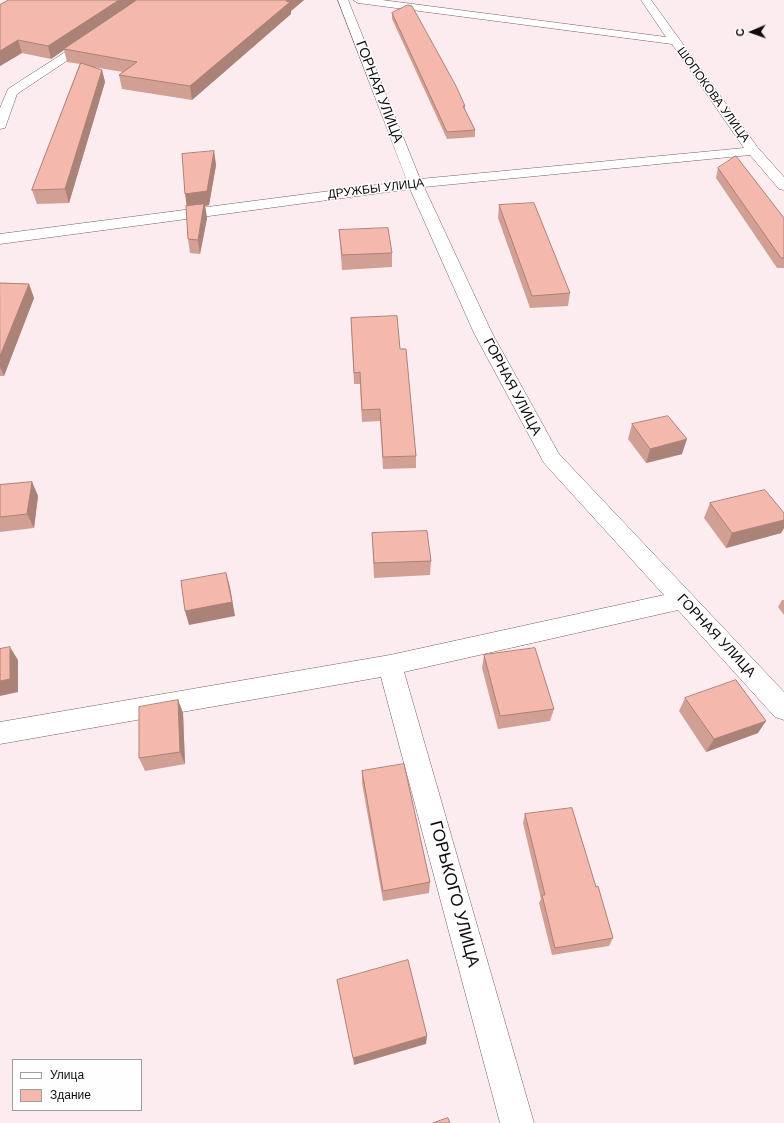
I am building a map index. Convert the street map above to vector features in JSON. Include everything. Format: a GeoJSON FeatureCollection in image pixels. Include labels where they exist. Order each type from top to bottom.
{"type":"FeatureCollection","features":[{"type":"Feature","properties":{"kind":"street","name":"ГОРНАЯ УЛИЦА"},"geometry":{"type":"LineString","coordinates":[[343,0],[415,184],[483,333],[551,458],[784,709]]}},
{"type":"Feature","properties":{"kind":"street"},"geometry":{"type":"LineString","coordinates":[[358,0],[674,41]]}},
{"type":"Feature","properties":{"kind":"street","name":"ШОПОКОВА УЛИЦА"},"geometry":{"type":"LineString","coordinates":[[646,0],[753,151],[784,186]]}},
{"type":"Feature","properties":{"kind":"street"},"geometry":{"type":"LineString","coordinates":[[0,125],[12,92],[98,35]]}},
{"type":"Feature","properties":{"kind":"street","name":"ДРУЖБЫ УЛИЦА"},"geometry":{"type":"LineString","coordinates":[[0,239],[415,184],[753,151]]}},
{"type":"Feature","properties":{"kind":"street"},"geometry":{"type":"LineString","coordinates":[[0,733],[390,665],[683,600]]}},
{"type":"Feature","properties":{"kind":"street","name":"ГОРЬКОГО УЛИЦА"},"geometry":{"type":"LineString","coordinates":[[390,665],[517,1123]]}},
{"type":"Feature","properties":{"kind":"building"},"geometry":{"type":"Polygon","coordinates":[[[9,0],[119,0],[48,46],[18,40],[0,51],[0,5],[9,0]]]}},
{"type":"Feature","properties":{"kind":"building"},"geometry":{"type":"Polygon","coordinates":[[[137,0],[287,0],[286,1],[290,2],[190,86],[119,75],[137,62],[64,49],[137,0]]]}},
{"type":"Feature","properties":{"kind":"building"},"geometry":{"type":"Polygon","coordinates":[[[408,5],[412,6],[456,86],[465,106],[463,106],[475,130],[447,132],[392,13],[408,5]]]}},
{"type":"Feature","properties":{"kind":"building"},"geometry":{"type":"Polygon","coordinates":[[[81,63],[102,70],[65,189],[32,190],[81,63]]]}},
{"type":"Feature","properties":{"kind":"building"},"geometry":{"type":"Polygon","coordinates":[[[214,151],[207,191],[185,194],[182,154],[214,151]]]}},
{"type":"Feature","properties":{"kind":"building"},"geometry":{"type":"Polygon","coordinates":[[[736,156],[784,218],[784,258],[781,258],[718,168],[736,156]]]}},
{"type":"Feature","properties":{"kind":"building"},"geometry":{"type":"Polygon","coordinates":[[[534,203],[570,293],[532,296],[499,205],[534,203]]]}},
{"type":"Feature","properties":{"kind":"building"},"geometry":{"type":"Polygon","coordinates":[[[204,204],[198,240],[188,239],[186,206],[204,204]]]}},
{"type":"Feature","properties":{"kind":"building"},"geometry":{"type":"Polygon","coordinates":[[[388,228],[392,253],[342,255],[339,230],[388,228]]]}},
{"type":"Feature","properties":{"kind":"building"},"geometry":{"type":"Polygon","coordinates":[[[0,283],[29,284],[0,356],[0,283]]]}},
{"type":"Feature","properties":{"kind":"building"},"geometry":{"type":"Polygon","coordinates":[[[397,316],[400,349],[406,349],[416,456],[383,457],[380,409],[362,410],[360,372],[354,373],[351,318],[397,316]]]}},
{"type":"Feature","properties":{"kind":"building"},"geometry":{"type":"Polygon","coordinates":[[[668,416],[687,439],[650,449],[632,424],[668,416]]]}},
{"type":"Feature","properties":{"kind":"building"},"geometry":{"type":"Polygon","coordinates":[[[32,482],[27,514],[0,517],[0,485],[32,482]]]}},
{"type":"Feature","properties":{"kind":"building"},"geometry":{"type":"Polygon","coordinates":[[[765,490],[784,513],[784,520],[732,533],[710,503],[765,490]]]}},
{"type":"Feature","properties":{"kind":"building"},"geometry":{"type":"Polygon","coordinates":[[[427,531],[431,561],[374,563],[372,533],[427,531]]]}},
{"type":"Feature","properties":{"kind":"building"},"geometry":{"type":"Polygon","coordinates":[[[226,573],[232,602],[185,611],[181,581],[226,573]]]}},
{"type":"Feature","properties":{"kind":"building"},"geometry":{"type":"Polygon","coordinates":[[[10,647],[10,679],[0,681],[0,649],[10,647]]]}},
{"type":"Feature","properties":{"kind":"building"},"geometry":{"type":"Polygon","coordinates":[[[535,648],[554,709],[500,716],[484,655],[535,648]]]}},
{"type":"Feature","properties":{"kind":"building"},"geometry":{"type":"Polygon","coordinates":[[[736,680],[766,721],[714,739],[685,698],[736,680]]]}},
{"type":"Feature","properties":{"kind":"building"},"geometry":{"type":"Polygon","coordinates":[[[178,700],[180,752],[139,758],[139,707],[178,700]]]}},
{"type":"Feature","properties":{"kind":"building"},"geometry":{"type":"Polygon","coordinates":[[[404,764],[430,882],[383,891],[362,771],[404,764]]]}},
{"type":"Feature","properties":{"kind":"building"},"geometry":{"type":"Polygon","coordinates":[[[572,808],[596,887],[598,886],[613,938],[555,948],[542,895],[545,895],[525,814],[572,808]]]}},
{"type":"Feature","properties":{"kind":"building"},"geometry":{"type":"Polygon","coordinates":[[[408,960],[427,1036],[353,1058],[337,980],[408,960]]]}},
{"type":"Feature","properties":{"kind":"building"},"geometry":{"type":"Polygon","coordinates":[[[448,1118],[450,1123],[433,1123],[448,1118]]]}}]}
